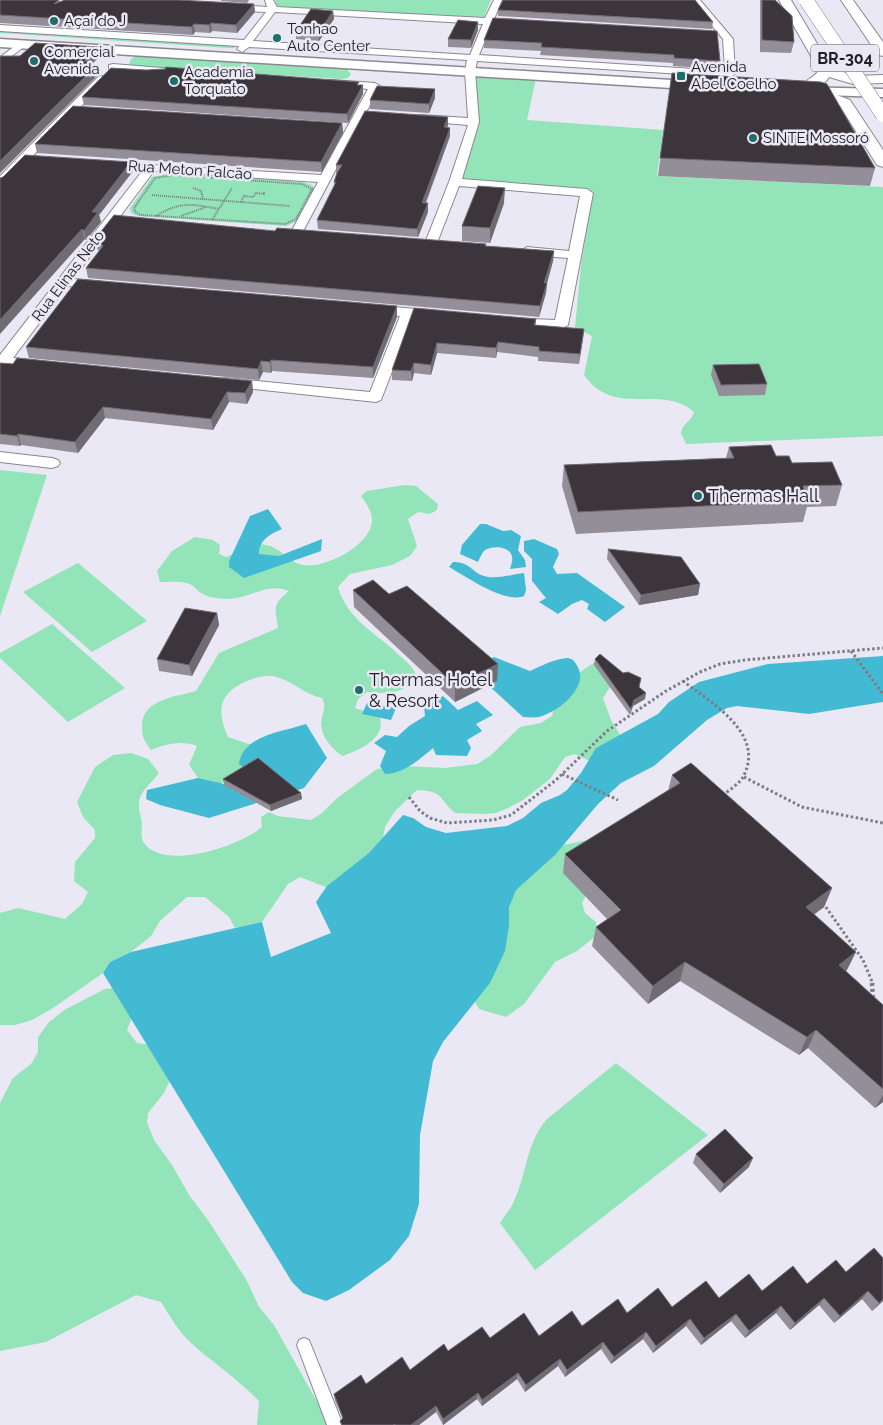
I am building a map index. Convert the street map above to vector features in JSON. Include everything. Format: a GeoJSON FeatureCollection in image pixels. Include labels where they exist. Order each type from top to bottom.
{"type":"FeatureCollection","features":[{"type":"Feature","properties":{"kind":"highway"},"geometry":{"type":"LineString","coordinates":[[785,0],[826,70],[834,75],[852,80],[883,79]]}},
{"type":"Feature","properties":{"kind":"highway","name":"BR-304"},"geometry":{"type":"LineString","coordinates":[[806,0],[883,115]]}},
{"type":"Feature","properties":{"kind":"highway"},"geometry":{"type":"LineString","coordinates":[[847,0],[883,52]]}},
{"type":"Feature","properties":{"kind":"highway","name":"BR-304"},"geometry":{"type":"LineString","coordinates":[[867,63],[883,86]]}},
{"type":"Feature","properties":{"kind":"highway"},"geometry":{"type":"LineString","coordinates":[[826,70],[816,88],[845,103],[883,162]]}},
{"type":"Feature","properties":{"kind":"highway"},"geometry":{"type":"LineString","coordinates":[[851,110],[867,104],[883,103]]}},
{"type":"Feature","properties":{"kind":"street"},"geometry":{"type":"LineString","coordinates":[[431,243],[455,182],[474,122],[472,63],[498,0]]}},
{"type":"Feature","properties":{"kind":"street"},"geometry":{"type":"LineString","coordinates":[[0,43],[130,51],[730,74],[728,39],[695,0]]}},
{"type":"Feature","properties":{"kind":"street"},"geometry":{"type":"LineString","coordinates":[[244,46],[271,5]]}},
{"type":"Feature","properties":{"kind":"street"},"geometry":{"type":"LineString","coordinates":[[216,6],[271,5],[528,23]]}},
{"type":"Feature","properties":{"kind":"street"},"geometry":{"type":"LineString","coordinates":[[0,28],[472,63],[554,72],[744,80]]}},
{"type":"Feature","properties":{"kind":"street"},"geometry":{"type":"LineString","coordinates":[[705,33],[724,34]]}},
{"type":"Feature","properties":{"kind":"street"},"geometry":{"type":"LineString","coordinates":[[0,37],[244,46],[270,56],[355,64],[472,63]]}},
{"type":"Feature","properties":{"kind":"street"},"geometry":{"type":"LineString","coordinates":[[0,62],[22,44]]}},
{"type":"Feature","properties":{"kind":"street"},"geometry":{"type":"LineString","coordinates":[[0,183],[130,51]]}},
{"type":"Feature","properties":{"kind":"street"},"geometry":{"type":"LineString","coordinates":[[355,64],[361,77],[357,84]]}},
{"type":"Feature","properties":{"kind":"street"},"geometry":{"type":"LineString","coordinates":[[113,67],[181,72]]}},
{"type":"Feature","properties":{"kind":"street"},"geometry":{"type":"LineString","coordinates":[[578,73],[721,87]]}},
{"type":"Feature","properties":{"kind":"street"},"geometry":{"type":"LineString","coordinates":[[297,232],[325,179],[347,128],[364,114],[375,86],[318,82]]}},
{"type":"Feature","properties":{"kind":"street"},"geometry":{"type":"LineString","coordinates":[[816,88],[883,86]]}},
{"type":"Feature","properties":{"kind":"street"},"geometry":{"type":"LineString","coordinates":[[788,87],[883,93]]}},
{"type":"Feature","properties":{"kind":"street"},"geometry":{"type":"LineString","coordinates":[[72,110],[91,111]]}},
{"type":"Feature","properties":{"kind":"street"},"geometry":{"type":"LineString","coordinates":[[407,117],[474,122]]}},
{"type":"Feature","properties":{"kind":"street"},"geometry":{"type":"LineString","coordinates":[[25,158],[44,159]]}},
{"type":"Feature","properties":{"kind":"street","name":"Rua Meton Falcão"},"geometry":{"type":"LineString","coordinates":[[93,163],[325,179]]}},
{"type":"Feature","properties":{"kind":"street","name":"Rua Elinas Neto"},"geometry":{"type":"LineString","coordinates":[[1,361],[151,167]]}},
{"type":"Feature","properties":{"kind":"street"},"geometry":{"type":"LineString","coordinates":[[455,182],[586,193],[562,325],[494,319]]}},
{"type":"Feature","properties":{"kind":"street"},"geometry":{"type":"LineString","coordinates":[[112,219],[131,220]]}},
{"type":"Feature","properties":{"kind":"street"},"geometry":{"type":"LineString","coordinates":[[517,250],[575,255]]}},
{"type":"Feature","properties":{"kind":"street"},"geometry":{"type":"LineString","coordinates":[[63,282],[112,286]]}},
{"type":"Feature","properties":{"kind":"street"},"geometry":{"type":"LineString","coordinates":[[359,308],[456,316]]}},
{"type":"Feature","properties":{"kind":"street"},"geometry":{"type":"LineString","coordinates":[[209,381],[376,397],[408,312]]}},
{"type":"Feature","properties":{"kind":"street"},"geometry":{"type":"LineString","coordinates":[[1,361],[52,366]]}},
{"type":"Feature","properties":{"kind":"street"},"geometry":{"type":"LineString","coordinates":[[0,457],[52,462]]}},
{"type":"Feature","properties":{"kind":"lane"},"geometry":{"type":"LineString","coordinates":[[304,1346],[335,1425]]}},
{"type":"Feature","properties":{"kind":"path"},"geometry":{"type":"LineString","coordinates":[[192,175],[238,179],[309,186],[312,189],[296,219],[285,224],[141,215],[135,212],[134,208],[155,178],[192,175]]}},
{"type":"Feature","properties":{"kind":"path"},"geometry":{"type":"LineString","coordinates":[[212,220],[238,179]]}},
{"type":"Feature","properties":{"kind":"path"},"geometry":{"type":"LineString","coordinates":[[189,185],[201,191],[203,199]]}},
{"type":"Feature","properties":{"kind":"path"},"geometry":{"type":"LineString","coordinates":[[144,195],[155,190]]}},
{"type":"Feature","properties":{"kind":"path"},"geometry":{"type":"LineString","coordinates":[[144,195],[303,207]]}},
{"type":"Feature","properties":{"kind":"path"},"geometry":{"type":"LineString","coordinates":[[156,216],[171,207],[181,204],[198,204],[219,209]]}},
{"type":"Feature","properties":{"kind":"path"},"geometry":{"type":"LineString","coordinates":[[178,217],[206,207]]}},
{"type":"Feature","properties":{"kind":"path"},"geometry":{"type":"LineString","coordinates":[[409,797],[420,812],[430,818],[447,823],[493,820],[511,816],[562,774],[607,731],[682,681],[720,664],[776,656],[883,648]]}},
{"type":"Feature","properties":{"kind":"path"},"geometry":{"type":"LineString","coordinates":[[851,651],[883,694]]}},
{"type":"Feature","properties":{"kind":"path"},"geometry":{"type":"LineString","coordinates":[[682,681],[738,727],[749,753],[744,777],[718,799]]}},
{"type":"Feature","properties":{"kind":"path"},"geometry":{"type":"LineString","coordinates":[[562,774],[618,800]]}},
{"type":"Feature","properties":{"kind":"path"},"geometry":{"type":"LineString","coordinates":[[744,777],[802,807],[883,823]]}},
{"type":"Feature","properties":{"kind":"path"},"geometry":{"type":"LineString","coordinates":[[818,894],[863,960],[873,984],[873,1003]]}},
{"type":"Feature","properties":{"kind":"green space"},"geometry":{"type":"Polygon","coordinates":[[[275,0],[491,0],[483,19],[277,8],[275,0]]]}},
{"type":"Feature","properties":{"kind":"green space"},"geometry":{"type":"Polygon","coordinates":[[[0,29],[237,45],[234,48],[227,48],[0,33],[0,29]]]}},
{"type":"Feature","properties":{"kind":"green space"},"geometry":{"type":"Polygon","coordinates":[[[138,55],[345,67],[351,74],[348,78],[341,79],[136,66],[129,64],[131,59],[138,55]]]}},
{"type":"Feature","properties":{"kind":"green space"},"geometry":{"type":"Polygon","coordinates":[[[475,74],[536,78],[527,120],[663,130],[657,176],[883,187],[883,436],[686,444],[681,433],[683,426],[694,412],[681,404],[667,400],[624,398],[610,395],[596,388],[584,375],[592,336],[575,328],[581,265],[593,191],[461,178],[479,123],[473,85],[475,74]]]}},
{"type":"Feature","properties":{"kind":"green space"},"geometry":{"type":"Polygon","coordinates":[[[173,173],[303,182],[312,185],[316,189],[300,220],[286,226],[138,216],[131,213],[130,208],[152,177],[173,173]]]}},
{"type":"Feature","properties":{"kind":"green space"},"geometry":{"type":"Polygon","coordinates":[[[0,470],[47,475],[0,616],[0,470]]]}},
{"type":"Feature","properties":{"kind":"green space"},"geometry":{"type":"Polygon","coordinates":[[[404,485],[416,486],[438,504],[437,510],[430,514],[418,512],[408,519],[417,546],[410,556],[392,565],[350,574],[338,587],[348,609],[364,626],[408,663],[417,677],[412,683],[401,690],[388,693],[367,692],[358,699],[355,708],[380,716],[380,730],[373,740],[358,750],[342,756],[329,744],[323,734],[321,723],[324,706],[322,698],[310,694],[283,679],[264,676],[242,683],[230,692],[223,701],[221,711],[228,737],[255,746],[237,778],[221,783],[198,778],[189,765],[197,746],[191,744],[174,744],[151,750],[144,739],[142,730],[144,717],[148,710],[162,701],[196,691],[219,653],[278,628],[277,603],[289,591],[274,588],[237,598],[223,599],[205,595],[187,583],[160,582],[157,571],[172,551],[195,537],[213,540],[220,545],[219,554],[226,557],[251,546],[261,544],[271,546],[298,564],[312,565],[323,563],[346,553],[356,546],[370,529],[371,513],[361,496],[367,491],[404,485]]]}},
{"type":"Feature","properties":{"kind":"green space"},"geometry":{"type":"Polygon","coordinates":[[[78,563],[147,621],[92,652],[23,592],[78,563]]]}},
{"type":"Feature","properties":{"kind":"green space"},"geometry":{"type":"Polygon","coordinates":[[[52,624],[125,688],[68,722],[0,658],[0,653],[52,624]]]}},
{"type":"Feature","properties":{"kind":"green space"},"geometry":{"type":"Polygon","coordinates":[[[595,662],[610,675],[610,687],[603,698],[611,720],[624,741],[598,765],[575,754],[565,757],[550,779],[523,800],[496,813],[455,813],[440,796],[432,792],[417,790],[395,811],[385,827],[380,856],[338,892],[300,877],[288,884],[262,922],[235,928],[229,917],[205,897],[187,897],[160,921],[151,936],[131,952],[110,962],[103,973],[53,1008],[32,1020],[15,1025],[0,1025],[0,913],[18,908],[65,919],[82,904],[88,892],[74,881],[75,862],[95,838],[95,830],[83,817],[77,802],[95,767],[113,755],[131,753],[148,759],[159,773],[143,792],[140,800],[139,807],[144,843],[154,851],[168,855],[203,853],[221,848],[252,834],[262,827],[261,817],[269,812],[278,816],[311,820],[322,813],[337,798],[377,769],[404,766],[445,768],[477,764],[490,756],[520,727],[541,723],[552,716],[558,687],[595,662]]]}},
{"type":"Feature","properties":{"kind":"green space"},"geometry":{"type":"Polygon","coordinates":[[[593,839],[607,851],[582,903],[585,913],[596,922],[597,935],[577,951],[555,962],[524,1004],[506,1017],[479,1009],[469,992],[516,877],[553,847],[593,839]]]}},
{"type":"Feature","properties":{"kind":"green space"},"geometry":{"type":"Polygon","coordinates":[[[124,987],[135,1010],[127,1030],[137,1043],[157,1046],[173,1074],[164,1093],[148,1113],[147,1122],[154,1140],[247,1281],[259,1307],[274,1325],[330,1425],[257,1425],[259,1401],[243,1385],[186,1338],[161,1302],[136,1295],[46,1342],[0,1351],[0,1103],[13,1078],[31,1064],[38,1052],[38,1037],[49,1022],[66,1009],[105,989],[124,987]]]}},
{"type":"Feature","properties":{"kind":"green space"},"geometry":{"type":"Polygon","coordinates":[[[616,1063],[708,1135],[535,1270],[500,1223],[514,1201],[531,1148],[540,1128],[547,1119],[616,1063]]]}},
{"type":"Feature","properties":{"kind":"water"},"geometry":{"type":"Polygon","coordinates":[[[268,509],[282,529],[269,535],[263,541],[259,554],[279,556],[322,539],[321,551],[244,578],[229,567],[229,561],[250,516],[268,509]]]}},
{"type":"Feature","properties":{"kind":"water"},"geometry":{"type":"Polygon","coordinates":[[[480,524],[486,524],[503,531],[511,530],[521,536],[518,550],[525,560],[526,567],[510,569],[511,553],[496,547],[484,551],[478,562],[460,554],[462,545],[480,524]]]}},
{"type":"Feature","properties":{"kind":"water"},"geometry":{"type":"Polygon","coordinates":[[[534,539],[557,549],[559,554],[553,567],[557,574],[577,573],[625,607],[605,622],[587,609],[589,604],[582,600],[572,604],[558,614],[539,602],[546,598],[532,581],[532,559],[524,551],[524,541],[534,539]]]}},
{"type":"Feature","properties":{"kind":"water"},"geometry":{"type":"Polygon","coordinates":[[[453,562],[467,565],[488,577],[524,573],[526,590],[524,596],[507,596],[486,588],[449,567],[453,562]]]}},
{"type":"Feature","properties":{"kind":"water"},"geometry":{"type":"Polygon","coordinates":[[[883,656],[883,702],[809,714],[737,706],[727,708],[707,720],[654,766],[621,783],[598,804],[555,855],[516,890],[509,907],[509,925],[505,951],[490,983],[443,1042],[433,1061],[420,1135],[419,1204],[409,1236],[390,1260],[349,1290],[326,1301],[303,1293],[292,1282],[103,973],[110,962],[131,952],[262,922],[271,957],[331,933],[316,902],[327,886],[369,853],[403,815],[413,818],[426,827],[446,833],[507,826],[523,818],[541,803],[567,790],[581,773],[596,748],[658,714],[669,702],[699,682],[768,664],[883,656]]]}},
{"type":"Feature","properties":{"kind":"water"},"geometry":{"type":"Polygon","coordinates":[[[494,657],[530,671],[552,661],[570,658],[580,672],[580,681],[571,697],[555,710],[539,717],[523,717],[488,685],[497,681],[480,664],[494,657]]]}},
{"type":"Feature","properties":{"kind":"water"},"geometry":{"type":"Polygon","coordinates":[[[443,696],[458,710],[477,701],[493,715],[476,724],[482,731],[467,740],[471,748],[467,756],[436,755],[433,748],[405,769],[385,774],[380,766],[386,751],[374,743],[385,735],[397,737],[409,726],[425,716],[424,707],[443,696]]]}},
{"type":"Feature","properties":{"kind":"water"},"geometry":{"type":"Polygon","coordinates":[[[367,703],[396,708],[391,720],[362,714],[367,703]]]}},
{"type":"Feature","properties":{"kind":"water"},"geometry":{"type":"Polygon","coordinates":[[[306,724],[327,758],[304,788],[209,818],[160,805],[146,799],[147,790],[198,778],[221,783],[236,791],[249,772],[239,764],[242,754],[248,747],[265,736],[306,724]]]}},
{"type":"Feature","properties":{"kind":"building"},"geometry":{"type":"Polygon","coordinates":[[[0,0],[59,0],[54,4],[65,0],[178,0],[254,4],[236,25],[211,23],[209,25],[194,24],[191,27],[0,15],[0,0]]]}},
{"type":"Feature","properties":{"kind":"building"},"geometry":{"type":"Polygon","coordinates":[[[503,0],[695,0],[713,22],[498,10],[503,0]]]}},
{"type":"Feature","properties":{"kind":"building"},"geometry":{"type":"Polygon","coordinates":[[[762,0],[775,0],[792,16],[794,42],[762,40],[762,0]]]}},
{"type":"Feature","properties":{"kind":"building"},"geometry":{"type":"Polygon","coordinates":[[[311,9],[333,11],[319,32],[296,31],[311,9]]]}},
{"type":"Feature","properties":{"kind":"building"},"geometry":{"type":"Polygon","coordinates":[[[493,18],[717,31],[720,61],[674,58],[674,55],[541,47],[542,43],[484,40],[493,18]]]}},
{"type":"Feature","properties":{"kind":"building"},"geometry":{"type":"Polygon","coordinates":[[[458,20],[478,22],[471,40],[448,39],[458,20]]]}},
{"type":"Feature","properties":{"kind":"building"},"geometry":{"type":"Polygon","coordinates":[[[35,43],[100,47],[84,61],[89,62],[85,66],[95,67],[0,161],[0,57],[20,56],[35,43]]]}},
{"type":"Feature","properties":{"kind":"building"},"geometry":{"type":"Polygon","coordinates":[[[166,67],[359,82],[357,85],[363,85],[347,114],[82,97],[111,68],[146,70],[165,69],[166,67]]]}},
{"type":"Feature","properties":{"kind":"building","name":"SINTE Mossoró"},"geometry":{"type":"Polygon","coordinates":[[[672,73],[821,82],[827,84],[875,168],[660,158],[672,73]]]}},
{"type":"Feature","properties":{"kind":"building"},"geometry":{"type":"Polygon","coordinates":[[[377,86],[435,89],[429,104],[370,100],[377,86]]]}},
{"type":"Feature","properties":{"kind":"building"},"geometry":{"type":"Polygon","coordinates":[[[73,106],[342,123],[321,162],[35,144],[73,106]]]}},
{"type":"Feature","properties":{"kind":"building"},"geometry":{"type":"Polygon","coordinates":[[[365,111],[448,117],[444,127],[450,128],[422,203],[428,203],[417,229],[317,220],[336,182],[334,182],[337,173],[342,165],[336,165],[365,111]]]}},
{"type":"Feature","properties":{"kind":"building"},"geometry":{"type":"Polygon","coordinates":[[[25,155],[131,162],[92,212],[98,212],[84,231],[82,229],[0,320],[0,178],[25,155]]]}},
{"type":"Feature","properties":{"kind":"building"},"geometry":{"type":"Polygon","coordinates":[[[478,186],[505,188],[490,228],[462,226],[478,186]]]}},
{"type":"Feature","properties":{"kind":"building"},"geometry":{"type":"Polygon","coordinates":[[[114,215],[275,231],[277,228],[554,251],[544,283],[547,283],[540,306],[86,268],[103,246],[95,239],[114,215]]]}},
{"type":"Feature","properties":{"kind":"building"},"geometry":{"type":"Polygon","coordinates":[[[78,279],[397,306],[373,367],[271,360],[270,362],[261,361],[258,369],[26,347],[78,279]]]}},
{"type":"Feature","properties":{"kind":"building"},"geometry":{"type":"Polygon","coordinates":[[[414,308],[536,319],[534,325],[584,329],[580,354],[539,351],[539,347],[498,342],[496,348],[437,343],[431,365],[414,363],[411,371],[392,370],[414,308]]]}},
{"type":"Feature","properties":{"kind":"building"},"geometry":{"type":"Polygon","coordinates":[[[17,358],[252,381],[245,393],[227,392],[211,419],[103,407],[75,442],[18,434],[17,436],[0,434],[0,363],[13,364],[17,358]]]}},
{"type":"Feature","properties":{"kind":"building"},"geometry":{"type":"Polygon","coordinates":[[[759,364],[767,384],[721,385],[713,365],[759,364]]]}},
{"type":"Feature","properties":{"kind":"building"},"geometry":{"type":"Polygon","coordinates":[[[771,445],[776,456],[789,456],[792,463],[832,462],[842,485],[803,486],[809,501],[578,512],[564,465],[734,458],[729,447],[771,445]]]}},
{"type":"Feature","properties":{"kind":"building"},"geometry":{"type":"Polygon","coordinates":[[[608,549],[681,557],[700,584],[641,595],[608,549]]]}},
{"type":"Feature","properties":{"kind":"building"},"geometry":{"type":"Polygon","coordinates":[[[373,580],[389,594],[407,586],[498,664],[455,685],[353,590],[373,580]]]}},
{"type":"Feature","properties":{"kind":"building"},"geometry":{"type":"Polygon","coordinates":[[[185,608],[217,613],[189,665],[157,659],[185,608]]]}},
{"type":"Feature","properties":{"kind":"building"},"geometry":{"type":"Polygon","coordinates":[[[600,654],[623,673],[628,672],[641,678],[639,687],[646,693],[634,700],[631,709],[595,659],[600,654]]]}},
{"type":"Feature","properties":{"kind":"building"},"geometry":{"type":"Polygon","coordinates":[[[258,758],[301,793],[270,805],[223,779],[258,758]]]}},
{"type":"Feature","properties":{"kind":"building"},"geometry":{"type":"Polygon","coordinates":[[[691,763],[832,888],[806,907],[856,952],[839,965],[883,1005],[883,1089],[816,1030],[807,1037],[685,962],[653,986],[596,927],[621,910],[565,854],[680,783],[672,775],[691,763]]]}},
{"type":"Feature","properties":{"kind":"building"},"geometry":{"type":"Polygon","coordinates":[[[725,1129],[753,1158],[724,1184],[696,1154],[725,1129]]]}},
{"type":"Feature","properties":{"kind":"building"},"geometry":{"type":"Polygon","coordinates":[[[874,1248],[883,1258],[883,1299],[879,1303],[868,1291],[840,1316],[824,1298],[795,1323],[781,1306],[749,1331],[736,1314],[704,1338],[690,1319],[656,1346],[646,1332],[614,1357],[603,1342],[567,1370],[560,1359],[526,1385],[518,1373],[482,1400],[478,1393],[443,1419],[436,1406],[411,1425],[342,1425],[340,1421],[343,1418],[334,1394],[361,1375],[366,1384],[402,1357],[410,1370],[444,1344],[448,1351],[482,1327],[490,1338],[524,1313],[539,1336],[572,1311],[582,1326],[618,1299],[627,1313],[658,1288],[672,1307],[706,1281],[719,1298],[749,1274],[762,1291],[793,1266],[807,1284],[836,1260],[846,1272],[874,1248]]]}},
{"type":"Feature","properties":{"kind":"place","name":"Açaí do J"},"geometry":{"type":"Point","coordinates":[54,21]}},
{"type":"Feature","properties":{"kind":"place","name":"Tonhao Auto Center"},"geometry":{"type":"Point","coordinates":[277,38]}},
{"type":"Feature","properties":{"kind":"place","name":"Comercial Avenida"},"geometry":{"type":"Point","coordinates":[34,61]}},
{"type":"Feature","properties":{"kind":"place","name":"Avenida Abel Coelho"},"geometry":{"type":"Point","coordinates":[681,76]}},
{"type":"Feature","properties":{"kind":"place","name":"Academia Torquato"},"geometry":{"type":"Point","coordinates":[174,81]}},
{"type":"Feature","properties":{"kind":"place","name":"SINTE Mossoró"},"geometry":{"type":"Point","coordinates":[753,138]}},
{"type":"Feature","properties":{"kind":"place","name":"Thermas Hall"},"geometry":{"type":"Point","coordinates":[698,496]}},
{"type":"Feature","properties":{"kind":"place","name":"Thermas Hotel & Resort"},"geometry":{"type":"Point","coordinates":[359,690]}}]}
